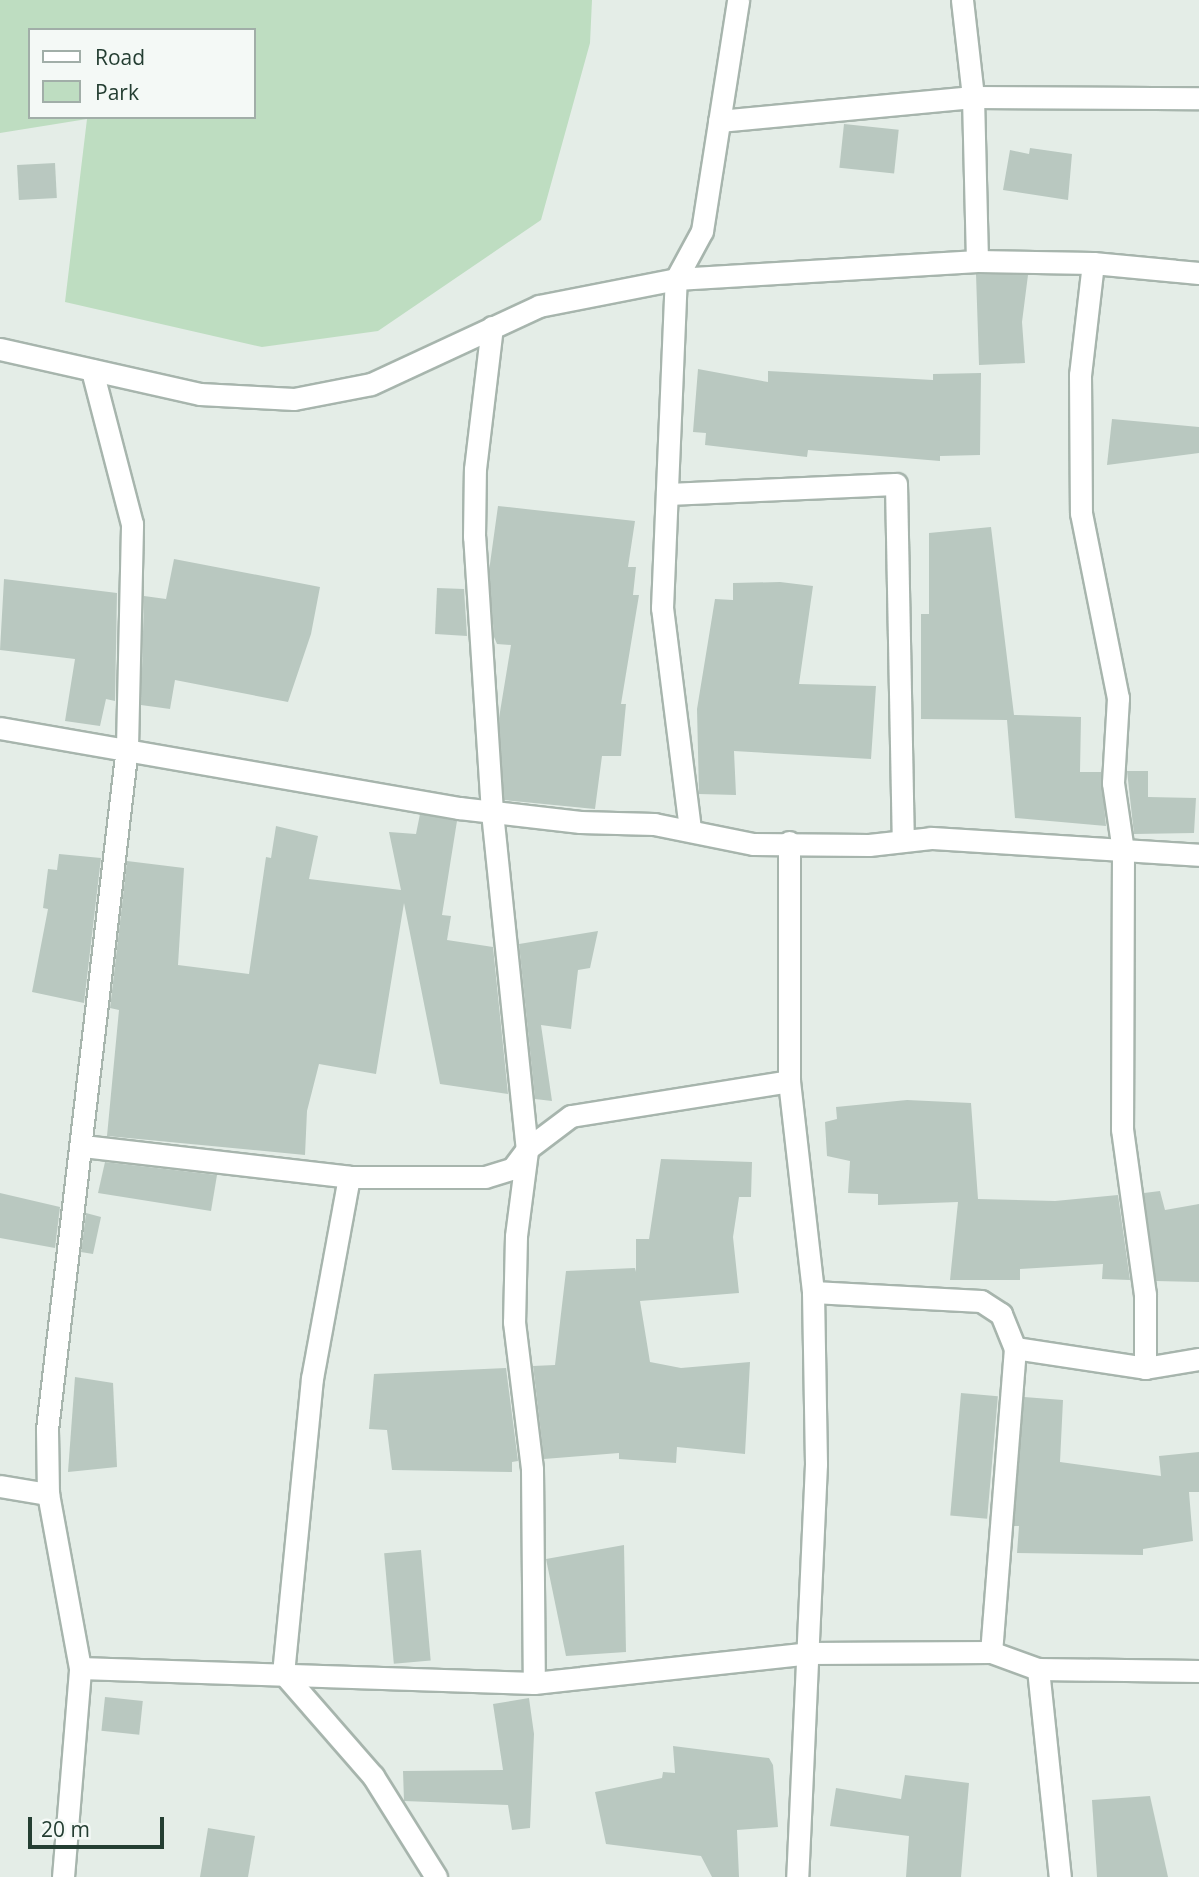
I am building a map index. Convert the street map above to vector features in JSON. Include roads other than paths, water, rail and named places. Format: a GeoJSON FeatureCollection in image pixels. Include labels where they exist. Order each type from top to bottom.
{"type":"FeatureCollection","features":[{"type":"Feature","properties":{"kind":"street"},"geometry":{"type":"LineString","coordinates":[[690,829],[662,608],[676,279],[702,231],[738,0]]}},
{"type":"Feature","properties":{"kind":"street"},"geometry":{"type":"LineString","coordinates":[[962,0],[973,97],[977,261]]}},
{"type":"Feature","properties":{"kind":"street"},"geometry":{"type":"LineString","coordinates":[[719,121],[973,97],[1199,98]]}},
{"type":"Feature","properties":{"kind":"street"},"geometry":{"type":"LineString","coordinates":[[0,349],[200,394],[294,399],[371,384],[539,306],[676,279],[977,261],[1093,263],[1199,273]]}},
{"type":"Feature","properties":{"kind":"street"},"geometry":{"type":"LineString","coordinates":[[1093,263],[1080,375],[1081,513],[1118,698],[1113,783],[1123,851],[1122,1129],[1145,1294],[1145,1368]]}},
{"type":"Feature","properties":{"kind":"street"},"geometry":{"type":"LineString","coordinates":[[492,327],[475,469],[474,537],[492,811],[527,1149],[516,1236],[514,1322],[532,1469],[534,1683]]}},
{"type":"Feature","properties":{"kind":"street"},"geometry":{"type":"LineString","coordinates":[[63,1877],[80,1668],[61,1546],[48,1494],[47,1429],[83,1146],[127,747],[132,524],[92,370]]}},
{"type":"Feature","properties":{"kind":"street"},"geometry":{"type":"LineString","coordinates":[[667,494],[896,484],[903,841]]}},
{"type":"Feature","properties":{"kind":"street"},"geometry":{"type":"LineString","coordinates":[[0,728],[127,747],[492,811],[690,829],[752,844],[789,842],[869,845],[931,838],[1199,855]]}},
{"type":"Feature","properties":{"kind":"street"},"geometry":{"type":"LineString","coordinates":[[789,842],[789,1081],[813,1292],[816,1464],[797,1877]]}},
{"type":"Feature","properties":{"kind":"street"},"geometry":{"type":"LineString","coordinates":[[83,1146],[349,1177],[485,1177],[512,1169],[527,1149],[571,1116],[789,1081]]}},
{"type":"Feature","properties":{"kind":"street"},"geometry":{"type":"LineString","coordinates":[[349,1177],[312,1378],[283,1673],[373,1776],[436,1877]]}},
{"type":"Feature","properties":{"kind":"street"},"geometry":{"type":"LineString","coordinates":[[813,1292],[981,1301],[1001,1314],[1015,1348],[991,1652]]}},
{"type":"Feature","properties":{"kind":"street"},"geometry":{"type":"LineString","coordinates":[[1015,1348],[1145,1368],[1199,1359]]}},
{"type":"Feature","properties":{"kind":"street"},"geometry":{"type":"LineString","coordinates":[[0,1486],[48,1494]]}},
{"type":"Feature","properties":{"kind":"street"},"geometry":{"type":"LineString","coordinates":[[80,1668],[534,1683],[808,1653],[991,1652],[1038,1669],[1199,1671]]}},
{"type":"Feature","properties":{"kind":"street"},"geometry":{"type":"LineString","coordinates":[[1038,1669],[1060,1877]]}}]}
